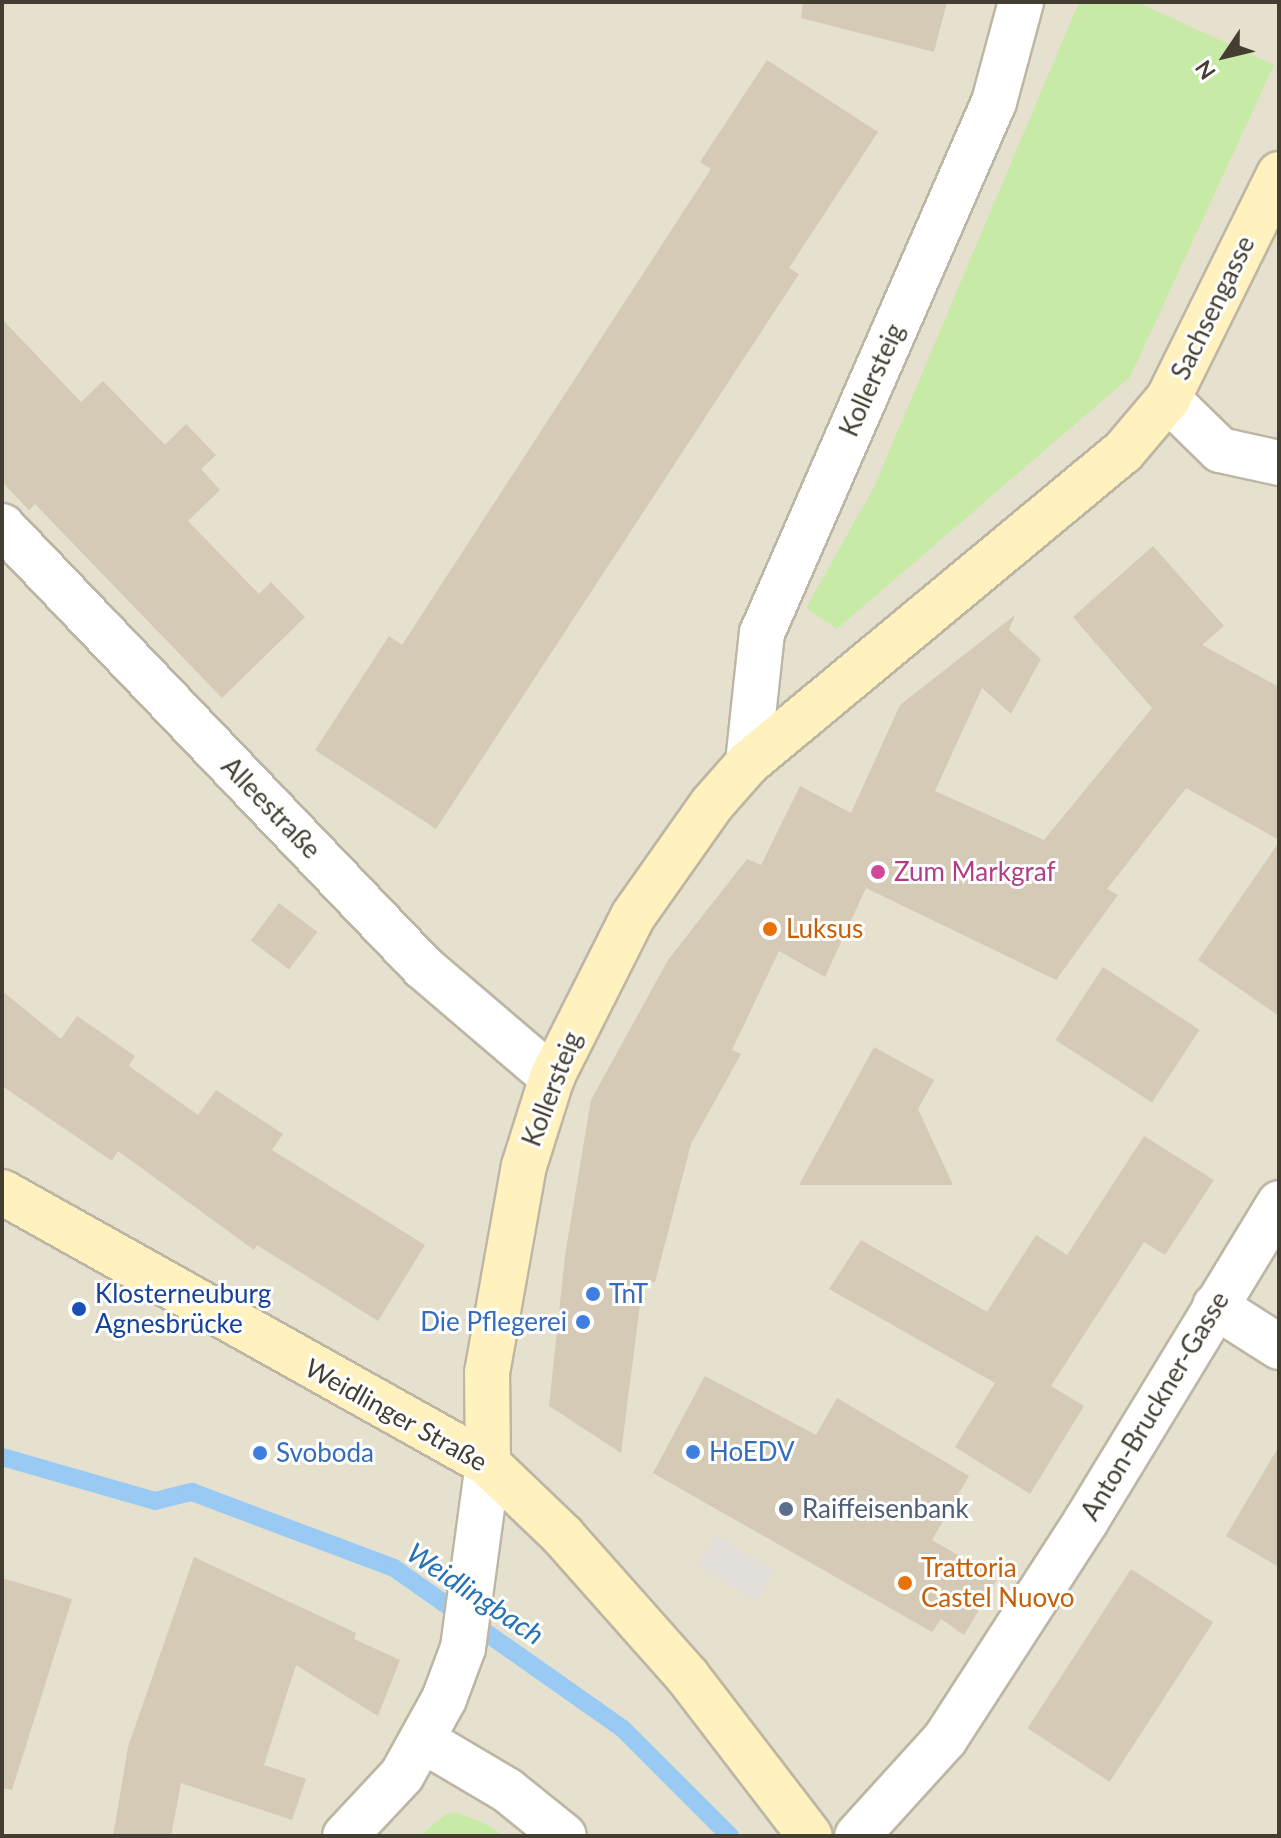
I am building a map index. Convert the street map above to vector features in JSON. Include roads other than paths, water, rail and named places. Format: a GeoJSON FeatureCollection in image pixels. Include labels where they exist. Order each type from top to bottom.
{"type":"FeatureCollection","features":[{"type":"Feature","properties":{"kind":"street","name":"Kollersteig"},"geometry":{"type":"LineString","coordinates":[[748,763],[762,633],[994,102],[1021,2]]}},
{"type":"Feature","properties":{"kind":"street","name":"Sachsengasse"},"geometry":{"type":"LineString","coordinates":[[1168,399],[1279,174]]}},
{"type":"Feature","properties":{"kind":"street","name":"Kollersteig"},"geometry":{"type":"LineString","coordinates":[[488,1464],[487,1373],[524,1166],[552,1077],[633,916],[712,804],[748,763],[1123,452],[1168,399]]}},
{"type":"Feature","properties":{"kind":"street"},"geometry":{"type":"LineString","coordinates":[[1168,399],[1220,450],[1279,463]]}},
{"type":"Feature","properties":{"kind":"street","name":"Alleestraße"},"geometry":{"type":"LineString","coordinates":[[2,526],[423,967],[552,1077]]}},
{"type":"Feature","properties":{"kind":"street","name":"Weidlinger Straße"},"geometry":{"type":"LineString","coordinates":[[2,1192],[488,1464],[563,1536],[688,1677],[810,1836]]}},
{"type":"Feature","properties":{"kind":"street","name":"Anton-Bruckner-Gasse"},"geometry":{"type":"LineString","coordinates":[[857,1836],[945,1739],[1086,1521],[1279,1203]]}},
{"type":"Feature","properties":{"kind":"street"},"geometry":{"type":"LineString","coordinates":[[1215,1306],[1279,1347]]}},
{"type":"Feature","properties":{"kind":"street"},"geometry":{"type":"LineString","coordinates":[[345,1836],[402,1775],[424,1741],[444,1699],[463,1648],[476,1574],[488,1464]]}},
{"type":"Feature","properties":{"kind":"street"},"geometry":{"type":"LineString","coordinates":[[424,1741],[471,1768],[564,1836]]}},
{"type":"Feature","properties":{"kind":"waterway","name":"Weidlingbach"},"geometry":{"type":"LineString","coordinates":[[2,1457],[155,1501],[192,1492],[394,1568],[622,1728],[730,1836]]}},
{"type":"Feature","properties":{"kind":"place","name":"Zum Markgraf"},"geometry":{"type":"Point","coordinates":[878,872]}},
{"type":"Feature","properties":{"kind":"place","name":"Luksus"},"geometry":{"type":"Point","coordinates":[770,929]}},
{"type":"Feature","properties":{"kind":"place","name":"TnT"},"geometry":{"type":"Point","coordinates":[593,1294]}},
{"type":"Feature","properties":{"kind":"place","name":"Klosterneuburg Agnesbrücke"},"geometry":{"type":"Point","coordinates":[79,1309]}},
{"type":"Feature","properties":{"kind":"place","name":"Die Pflegerei"},"geometry":{"type":"Point","coordinates":[583,1322]}},
{"type":"Feature","properties":{"kind":"place","name":"HoEDV"},"geometry":{"type":"Point","coordinates":[693,1452]}},
{"type":"Feature","properties":{"kind":"place","name":"Svoboda"},"geometry":{"type":"Point","coordinates":[260,1453]}},
{"type":"Feature","properties":{"kind":"place","name":"Raiffeisenbank"},"geometry":{"type":"Point","coordinates":[786,1509]}},
{"type":"Feature","properties":{"kind":"place","name":"Trattoria Castel Nuovo"},"geometry":{"type":"Point","coordinates":[905,1583]}}]}
